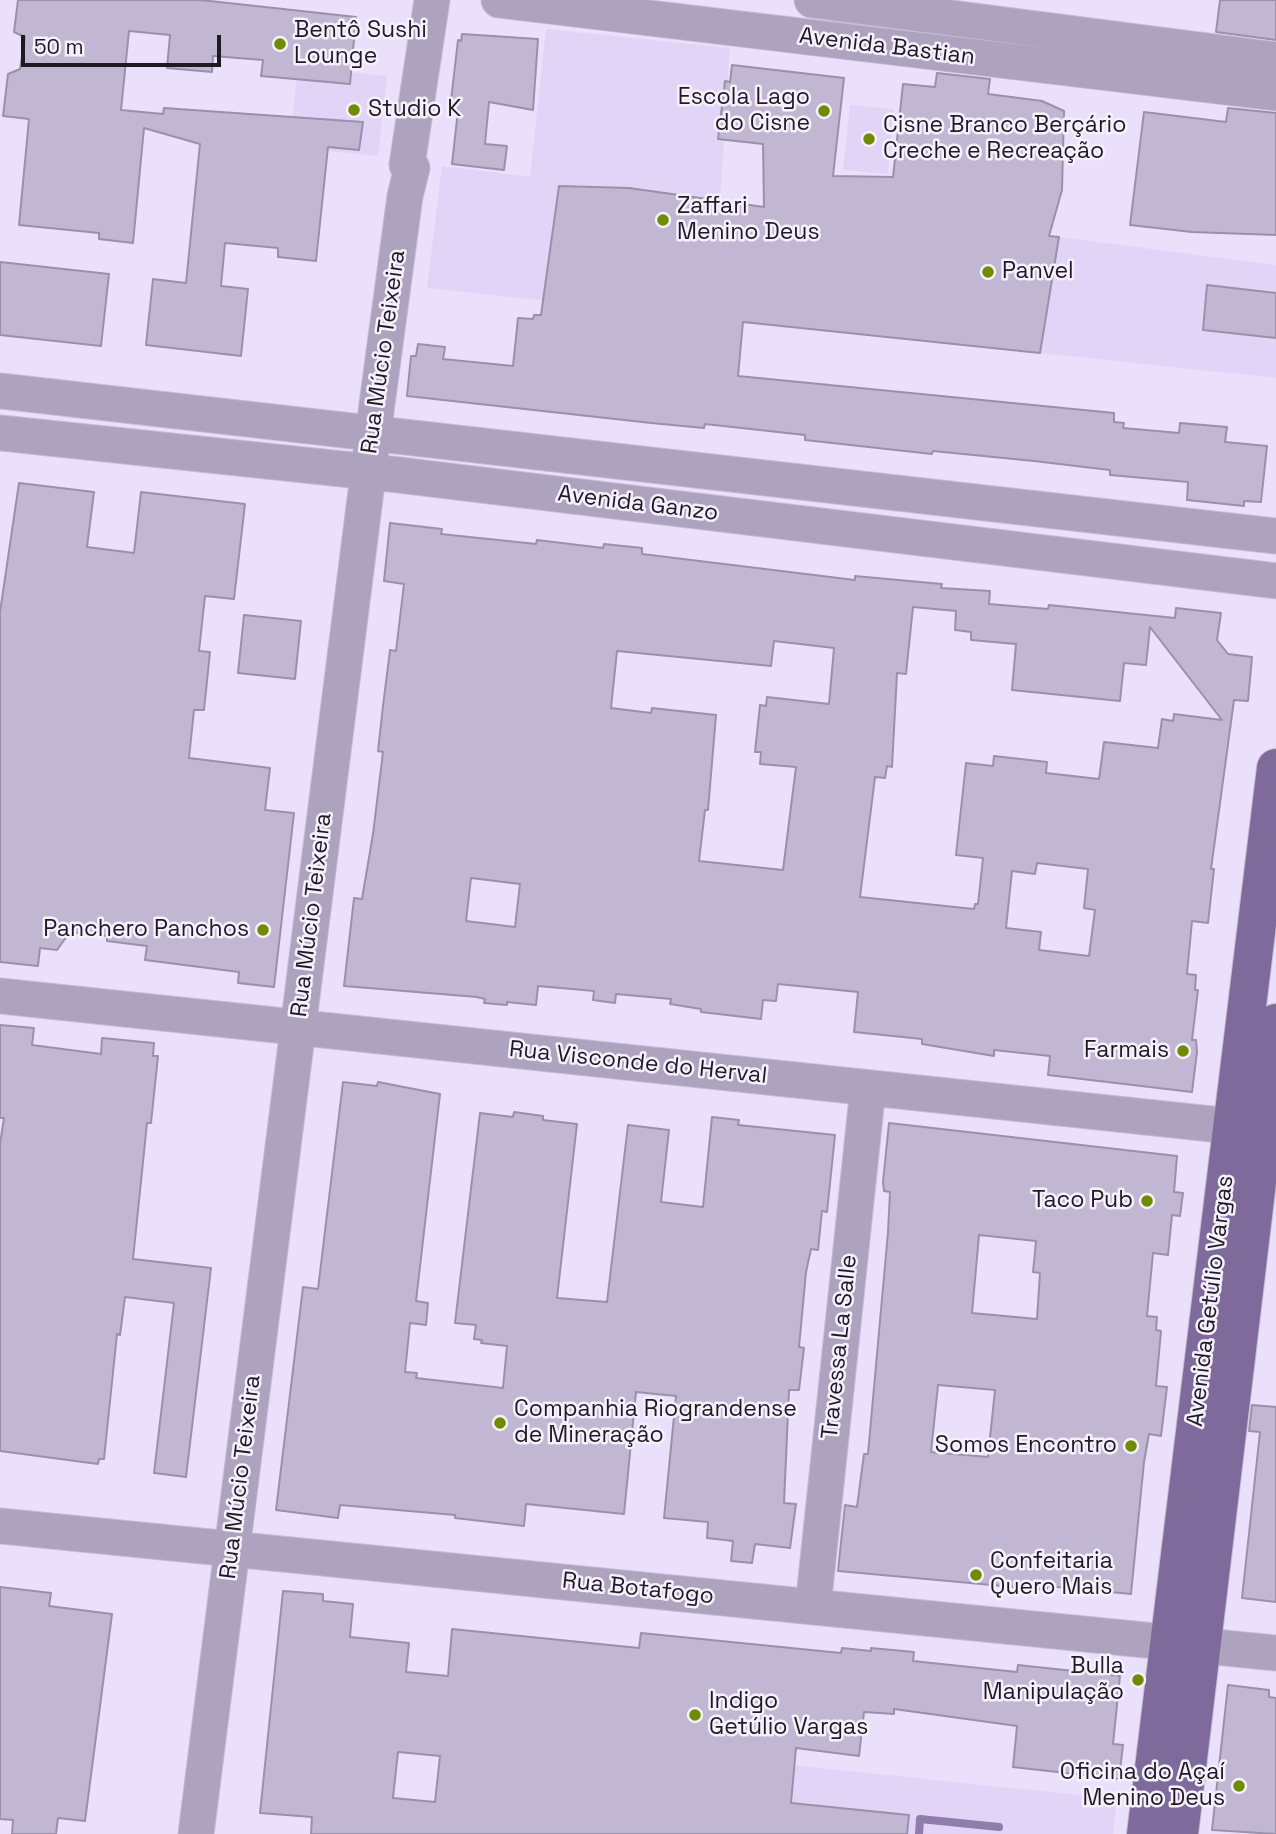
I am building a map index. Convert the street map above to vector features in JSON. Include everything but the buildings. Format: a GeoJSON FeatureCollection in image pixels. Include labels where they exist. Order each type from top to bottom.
{"type":"FeatureCollection","features":[{"type":"Feature","properties":{"kind":"main road","name":"Avenida Getúlio Vargas"},"geometry":{"type":"LineString","coordinates":[[1146,1834],[1186,1644],[1255,1119],[1276,768]]}},
{"type":"Feature","properties":{"kind":"main road","name":"Avenida Getúlio Vargas"},"geometry":{"type":"LineString","coordinates":[[1255,1119],[1276,1023]]}},
{"type":"Feature","properties":{"kind":"main road","name":"Avenida Getúlio Vargas"},"geometry":{"type":"LineString","coordinates":[[1179,1834],[1186,1644]]}},
{"type":"Feature","properties":{"kind":"street","name":"Rua Múcio Teixeira"},"geometry":{"type":"LineString","coordinates":[[196,1834],[373,431],[405,196],[412,168],[407,165],[432,0]]}},
{"type":"Feature","properties":{"kind":"street","name":"Avenida Bastian"},"geometry":{"type":"LineString","coordinates":[[499,0],[1276,93]]}},
{"type":"Feature","properties":{"kind":"street","name":"Avenida Bastian"},"geometry":{"type":"LineString","coordinates":[[812,0],[1276,60]]}},
{"type":"Feature","properties":{"kind":"street"},"geometry":{"type":"LineString","coordinates":[[1000,60],[1006,23]]}},
{"type":"Feature","properties":{"kind":"street","name":"Avenida Ganzo"},"geometry":{"type":"LineString","coordinates":[[0,391],[373,431],[834,487],[1276,536]]}},
{"type":"Feature","properties":{"kind":"street","name":"Avenida Ganzo"},"geometry":{"type":"LineString","coordinates":[[0,433],[369,471],[1276,581]]}},
{"type":"Feature","properties":{"kind":"street"},"geometry":{"type":"LineString","coordinates":[[830,527],[834,487]]}},
{"type":"Feature","properties":{"kind":"street","name":"Rua Visconde do Herval"},"geometry":{"type":"LineString","coordinates":[[0,996],[868,1088],[1255,1119]]}},
{"type":"Feature","properties":{"kind":"street","name":"Travessa La Salle"},"geometry":{"type":"LineString","coordinates":[[813,1607],[868,1088]]}},
{"type":"Feature","properties":{"kind":"street","name":"Rua Botafogo"},"geometry":{"type":"LineString","coordinates":[[0,1526],[1276,1653]]}},
{"type":"Feature","properties":{"kind":"shaded area","name":"Zaffari Menino Deus"},"geometry":{"type":"Polygon","coordinates":[[[546,29],[730,48],[720,202],[1059,237],[1276,265],[1276,378],[427,288],[442,166],[530,177],[546,29]]]}},
{"type":"Feature","properties":{"kind":"shaded area"},"geometry":{"type":"Polygon","coordinates":[[[298,66],[387,76],[378,156],[289,147],[298,66]]]}},
{"type":"Feature","properties":{"kind":"shaded area","name":"Cisne Branco Berçário Creche e Recreação"},"geometry":{"type":"Polygon","coordinates":[[[850,105],[894,109],[888,174],[843,170],[850,105]]]}},
{"type":"Feature","properties":{"kind":"shaded area"},"geometry":{"type":"Polygon","coordinates":[[[641,1633],[764,1645],[753,1761],[1117,1799],[1113,1834],[620,1834],[641,1633]]]}},
{"type":"Feature","properties":{"kind":"waterway"},"geometry":{"type":"LineString","coordinates":[[919,1834],[920,1819],[999,1827]]}},
{"type":"Feature","properties":{"kind":"place","name":"Bentô Sushi Lounge"},"geometry":{"type":"Point","coordinates":[280,44]}},
{"type":"Feature","properties":{"kind":"place","name":"Studio K"},"geometry":{"type":"Point","coordinates":[354,110]}},
{"type":"Feature","properties":{"kind":"place","name":"Escola Lago do Cisne"},"geometry":{"type":"Point","coordinates":[824,111]}},
{"type":"Feature","properties":{"kind":"place","name":"Cisne Branco Berçário Creche e Recreação"},"geometry":{"type":"Point","coordinates":[869,139]}},
{"type":"Feature","properties":{"kind":"place","name":"Zaffari Menino Deus"},"geometry":{"type":"Point","coordinates":[663,220]}},
{"type":"Feature","properties":{"kind":"place","name":"Panvel"},"geometry":{"type":"Point","coordinates":[988,272]}},
{"type":"Feature","properties":{"kind":"place","name":"Panchero Panchos"},"geometry":{"type":"Point","coordinates":[263,930]}},
{"type":"Feature","properties":{"kind":"place","name":"Farmais"},"geometry":{"type":"Point","coordinates":[1183,1051]}},
{"type":"Feature","properties":{"kind":"place","name":"Taco Pub"},"geometry":{"type":"Point","coordinates":[1147,1201]}},
{"type":"Feature","properties":{"kind":"place","name":"Companhia Riograndense de Mineração"},"geometry":{"type":"Point","coordinates":[500,1423]}},
{"type":"Feature","properties":{"kind":"place","name":"Somos Encontro"},"geometry":{"type":"Point","coordinates":[1131,1446]}},
{"type":"Feature","properties":{"kind":"place","name":"Confeitaria Quero Mais"},"geometry":{"type":"Point","coordinates":[976,1575]}},
{"type":"Feature","properties":{"kind":"place","name":"Bulla Manipulação"},"geometry":{"type":"Point","coordinates":[1138,1680]}},
{"type":"Feature","properties":{"kind":"place","name":"Indigo Getúlio Vargas"},"geometry":{"type":"Point","coordinates":[695,1715]}},
{"type":"Feature","properties":{"kind":"place","name":"Oficina do Açaí Menino Deus"},"geometry":{"type":"Point","coordinates":[1239,1786]}}]}
